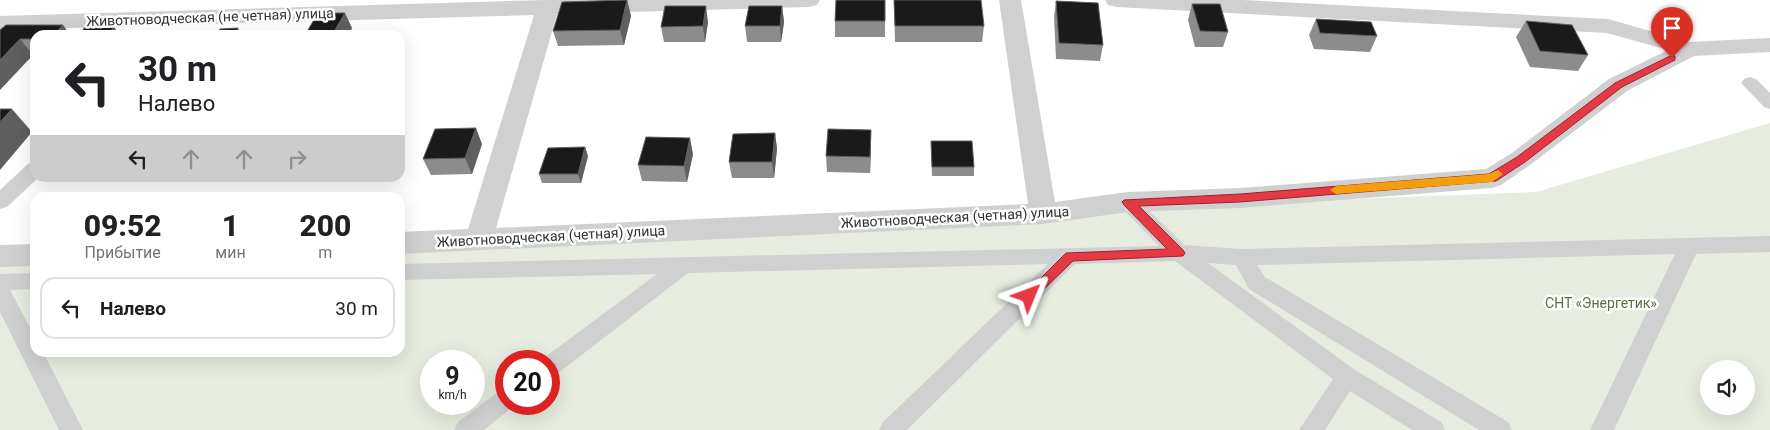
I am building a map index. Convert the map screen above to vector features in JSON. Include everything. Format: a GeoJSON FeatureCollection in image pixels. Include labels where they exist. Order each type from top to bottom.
{"type":"FeatureCollection","features":[{"type":"Feature","properties":{"kind":"street","name":"Животноводческая (не четная) улица"},"geometry":{"type":"LineString","coordinates":[[0,24],[548,6],[809,0]]}},
{"type":"Feature","properties":{"kind":"street"},"geometry":{"type":"LineString","coordinates":[[1010,0],[1043,214]]}},
{"type":"Feature","properties":{"kind":"street"},"geometry":{"type":"LineString","coordinates":[[1116,0],[1266,3],[1608,26],[1689,49]]}},
{"type":"Feature","properties":{"kind":"street"},"geometry":{"type":"LineString","coordinates":[[479,240],[548,6]]}},
{"type":"Feature","properties":{"kind":"street","name":"Животноводческая (четная) улица"},"geometry":{"type":"LineString","coordinates":[[405,242],[1043,214],[1128,202],[1240,198],[1492,178],[1521,159],[1618,85],[1689,49],[1770,45]]}},
{"type":"Feature","properties":{"kind":"street"},"geometry":{"type":"LineString","coordinates":[[0,256],[30,255]]}},
{"type":"Feature","properties":{"kind":"lane"},"geometry":{"type":"LineString","coordinates":[[1750,83],[1770,103]]}},
{"type":"Feature","properties":{"kind":"lane"},"geometry":{"type":"LineString","coordinates":[[0,202],[30,174]]}},
{"type":"Feature","properties":{"kind":"lane"},"geometry":{"type":"LineString","coordinates":[[1128,202],[1179,253],[1348,377],[1433,430]]}},
{"type":"Feature","properties":{"kind":"lane"},"geometry":{"type":"LineString","coordinates":[[405,272],[1179,253],[1242,257],[1770,244]]}},
{"type":"Feature","properties":{"kind":"lane"},"geometry":{"type":"LineString","coordinates":[[1602,430],[1688,246]]}},
{"type":"Feature","properties":{"kind":"lane"},"geometry":{"type":"LineString","coordinates":[[891,430],[1070,256]]}},
{"type":"Feature","properties":{"kind":"lane"},"geometry":{"type":"LineString","coordinates":[[1242,257],[1257,283],[1500,430]]}},
{"type":"Feature","properties":{"kind":"lane"},"geometry":{"type":"LineString","coordinates":[[560,359],[684,266]]}},
{"type":"Feature","properties":{"kind":"lane"},"geometry":{"type":"LineString","coordinates":[[0,282],[30,281]]}},
{"type":"Feature","properties":{"kind":"lane"},"geometry":{"type":"LineString","coordinates":[[0,291],[30,354]]}},
{"type":"Feature","properties":{"kind":"lane"},"geometry":{"type":"LineString","coordinates":[[31,357],[65,428]]}},
{"type":"Feature","properties":{"kind":"lane"},"geometry":{"type":"LineString","coordinates":[[1311,430],[1348,377]]}},
{"type":"Feature","properties":{"kind":"lane"},"geometry":{"type":"LineString","coordinates":[[466,430],[495,408]]}},
{"type":"Feature","properties":{"kind":"green space","name":"СНТ «Энергетик»"},"geometry":{"type":"Polygon","coordinates":[[[1770,123],[1770,430],[0,430],[0,249],[30,248],[30,357],[405,357],[405,235],[1536,192],[1770,123]]]}},
{"type":"Feature","properties":{"kind":"building"},"geometry":{"type":"Polygon","coordinates":[[[627,0],[620,30],[553,31],[562,2],[627,0]]]}},
{"type":"Feature","properties":{"kind":"building"},"geometry":{"type":"Polygon","coordinates":[[[836,0],[885,0],[885,21],[835,21],[836,0]]]}},
{"type":"Feature","properties":{"kind":"building"},"geometry":{"type":"Polygon","coordinates":[[[894,0],[981,0],[984,26],[895,26],[894,0]]]}},
{"type":"Feature","properties":{"kind":"building"},"geometry":{"type":"Polygon","coordinates":[[[1056,1],[1098,3],[1103,45],[1059,43],[1056,1]]]}},
{"type":"Feature","properties":{"kind":"building"},"geometry":{"type":"Polygon","coordinates":[[[1192,4],[1220,4],[1228,32],[1200,31],[1192,4]]]}},
{"type":"Feature","properties":{"kind":"building"},"geometry":{"type":"Polygon","coordinates":[[[665,6],[706,6],[703,26],[661,27],[665,6]]]}},
{"type":"Feature","properties":{"kind":"building"},"geometry":{"type":"Polygon","coordinates":[[[749,6],[782,6],[780,26],[745,26],[749,6]]]}},
{"type":"Feature","properties":{"kind":"building"},"geometry":{"type":"Polygon","coordinates":[[[318,13],[345,13],[335,30],[308,30],[318,13]]]}},
{"type":"Feature","properties":{"kind":"building"},"geometry":{"type":"Polygon","coordinates":[[[1316,19],[1371,22],[1377,36],[1320,33],[1316,19]]]}},
{"type":"Feature","properties":{"kind":"building"},"geometry":{"type":"Polygon","coordinates":[[[1526,21],[1572,25],[1588,55],[1540,51],[1526,21]]]}},
{"type":"Feature","properties":{"kind":"building"},"geometry":{"type":"Polygon","coordinates":[[[6,25],[63,25],[58,30],[30,30],[30,39],[20,39],[0,60],[0,30],[6,25]]]}},
{"type":"Feature","properties":{"kind":"building"},"geometry":{"type":"Polygon","coordinates":[[[85,27],[114,27],[111,30],[83,30],[85,27]]]}},
{"type":"Feature","properties":{"kind":"building"},"geometry":{"type":"Polygon","coordinates":[[[238,28],[237,30],[220,29],[238,28]]]}},
{"type":"Feature","properties":{"kind":"building"},"geometry":{"type":"Polygon","coordinates":[[[0,109],[12,109],[0,122],[0,109]]]}},
{"type":"Feature","properties":{"kind":"building"},"geometry":{"type":"Polygon","coordinates":[[[476,128],[465,158],[423,159],[435,129],[476,128]]]}},
{"type":"Feature","properties":{"kind":"building"},"geometry":{"type":"Polygon","coordinates":[[[828,129],[871,130],[870,157],[826,156],[828,129]]]}},
{"type":"Feature","properties":{"kind":"building"},"geometry":{"type":"Polygon","coordinates":[[[775,133],[772,162],[729,162],[733,134],[775,133]]]}},
{"type":"Feature","properties":{"kind":"building"},"geometry":{"type":"Polygon","coordinates":[[[646,137],[690,138],[684,166],[638,165],[646,137]]]}},
{"type":"Feature","properties":{"kind":"building"},"geometry":{"type":"Polygon","coordinates":[[[931,141],[972,141],[974,167],[932,167],[931,141]]]}},
{"type":"Feature","properties":{"kind":"building"},"geometry":{"type":"Polygon","coordinates":[[[585,147],[578,174],[539,174],[548,148],[585,147]]]}},
{"type":"Feature","properties":{"kind":"slow traffic"},"geometry":{"type":"LineString","coordinates":[[1336,190],[1492,178],[1498,174]]}},
{"type":"Feature","properties":{"kind":"route"},"geometry":{"type":"LineString","coordinates":[[1029,296],[1070,256],[1179,253],[1128,202],[1240,198],[1492,178],[1521,159],[1618,85],[1672,58]]}}]}
